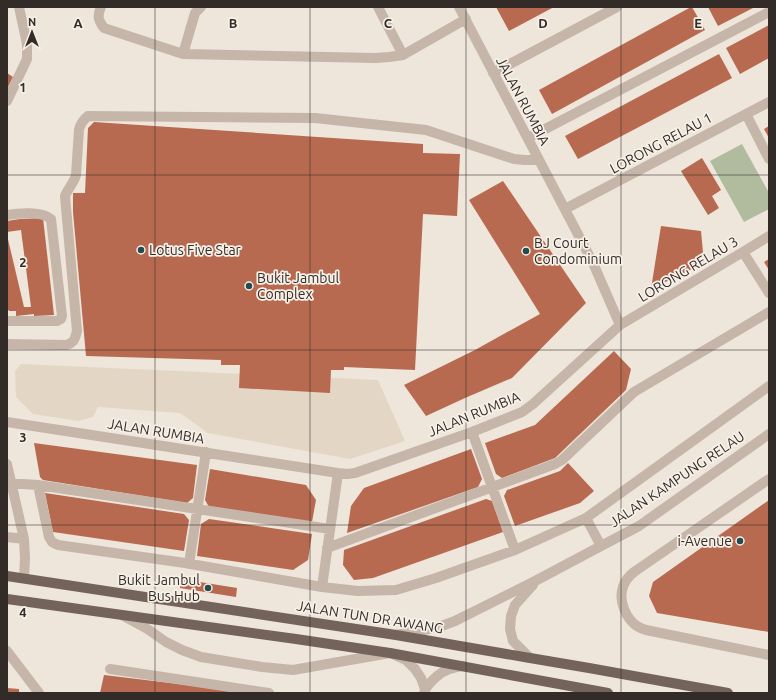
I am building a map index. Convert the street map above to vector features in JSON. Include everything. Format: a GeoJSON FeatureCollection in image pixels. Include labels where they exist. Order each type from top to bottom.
{"type":"FeatureCollection","features":[{"type":"Feature","properties":{"kind":"main road","name":"JALAN TUN DR AWANG"},"geometry":{"type":"LineString","coordinates":[[7,576],[396,635],[728,693]]}},
{"type":"Feature","properties":{"kind":"main road"},"geometry":{"type":"LineString","coordinates":[[7,598],[390,653],[608,693]]}},
{"type":"Feature","properties":{"kind":"street"},"geometry":{"type":"LineString","coordinates":[[7,101],[26,60],[27,44],[19,7]]}},
{"type":"Feature","properties":{"kind":"street"},"geometry":{"type":"LineString","coordinates":[[101,7],[98,14],[100,22],[104,28],[183,54],[375,58],[389,57],[403,55],[466,19]]}},
{"type":"Feature","properties":{"kind":"street"},"geometry":{"type":"LineString","coordinates":[[183,54],[195,13],[201,7]]}},
{"type":"Feature","properties":{"kind":"street"},"geometry":{"type":"LineString","coordinates":[[378,7],[403,55]]}},
{"type":"Feature","properties":{"kind":"street","name":"JALAN RUMBIA"},"geometry":{"type":"LineString","coordinates":[[7,422],[338,473],[355,473],[472,432],[522,412],[533,404],[620,325],[593,263],[459,7]]}},
{"type":"Feature","properties":{"kind":"street"},"geometry":{"type":"LineString","coordinates":[[493,73],[617,7]]}},
{"type":"Feature","properties":{"kind":"street"},"geometry":{"type":"LineString","coordinates":[[528,138],[769,12]]}},
{"type":"Feature","properties":{"kind":"street","name":"LORONG RELAU 1"},"geometry":{"type":"LineString","coordinates":[[565,209],[769,102]]}},
{"type":"Feature","properties":{"kind":"street"},"geometry":{"type":"LineString","coordinates":[[746,114],[769,159]]}},
{"type":"Feature","properties":{"kind":"street"},"geometry":{"type":"LineString","coordinates":[[7,344],[66,345],[74,341],[76,337],[77,331],[65,196],[67,190],[75,181],[79,129],[83,119],[88,116],[315,118],[426,130],[514,159],[538,160]]}},
{"type":"Feature","properties":{"kind":"street"},"geometry":{"type":"LineString","coordinates":[[7,215],[42,214],[51,218],[62,316],[61,320],[57,321],[7,321]]}},
{"type":"Feature","properties":{"kind":"street","name":"LORONG RELAU 3"},"geometry":{"type":"LineString","coordinates":[[620,325],[769,236]]}},
{"type":"Feature","properties":{"kind":"street"},"geometry":{"type":"LineString","coordinates":[[743,252],[769,293]]}},
{"type":"Feature","properties":{"kind":"street"},"geometry":{"type":"LineString","coordinates":[[327,548],[555,464],[562,460],[634,392],[769,312]]}},
{"type":"Feature","properties":{"kind":"street"},"geometry":{"type":"LineString","coordinates":[[38,485],[49,537],[52,542],[58,545],[189,564],[322,587],[358,591],[396,590],[436,578],[515,550],[586,518],[769,386]]}},
{"type":"Feature","properties":{"kind":"street"},"geometry":{"type":"LineString","coordinates":[[472,432],[515,550]]}},
{"type":"Feature","properties":{"kind":"street","name":"JALAN KAMPUNG RELAU"},"geometry":{"type":"LineString","coordinates":[[396,635],[439,627],[455,621],[639,526],[769,434]]}},
{"type":"Feature","properties":{"kind":"street"},"geometry":{"type":"LineString","coordinates":[[189,564],[206,452]]}},
{"type":"Feature","properties":{"kind":"street"},"geometry":{"type":"LineString","coordinates":[[7,464],[9,483],[24,539],[24,578]]}},
{"type":"Feature","properties":{"kind":"street"},"geometry":{"type":"LineString","coordinates":[[322,587],[338,473]]}},
{"type":"Feature","properties":{"kind":"street"},"geometry":{"type":"LineString","coordinates":[[769,479],[634,572],[622,587],[624,606],[628,617],[636,626],[646,630],[769,655]]}},
{"type":"Feature","properties":{"kind":"street"},"geometry":{"type":"LineString","coordinates":[[9,483],[38,485],[330,529]]}},
{"type":"Feature","properties":{"kind":"street"},"geometry":{"type":"LineString","coordinates":[[586,518],[601,546]]}},
{"type":"Feature","properties":{"kind":"street"},"geometry":{"type":"LineString","coordinates":[[7,537],[24,539]]}},
{"type":"Feature","properties":{"kind":"street","name":"JALAN KAMPUNG RELAU"},"geometry":{"type":"LineString","coordinates":[[530,658],[513,641],[510,629],[511,616],[515,605],[537,580]]}},
{"type":"Feature","properties":{"kind":"street"},"geometry":{"type":"LineString","coordinates":[[120,615],[146,628],[166,642],[201,657],[262,667],[292,670],[390,653],[406,660],[415,669],[421,678],[425,691]]}},
{"type":"Feature","properties":{"kind":"street"},"geometry":{"type":"LineString","coordinates":[[7,651],[39,693]]}},
{"type":"Feature","properties":{"kind":"street"},"geometry":{"type":"LineString","coordinates":[[425,691],[434,679],[446,670],[464,666]]}},
{"type":"Feature","properties":{"kind":"street"},"geometry":{"type":"LineString","coordinates":[[110,669],[250,692],[269,693]]}},
{"type":"Feature","properties":{"kind":"green space"},"geometry":{"type":"Polygon","coordinates":[[[742,144],[769,193],[769,209],[744,222],[710,161],[742,144]]]}},
{"type":"Feature","properties":{"kind":"shaded area"},"geometry":{"type":"Polygon","coordinates":[[[21,364],[378,380],[405,441],[350,459],[208,433],[180,413],[98,407],[93,417],[78,421],[33,414],[16,397],[15,371],[21,364]]]}},
{"type":"Feature","properties":{"kind":"building"},"geometry":{"type":"Polygon","coordinates":[[[496,7],[554,7],[509,31],[496,7]]]}},
{"type":"Feature","properties":{"kind":"building"},"geometry":{"type":"Polygon","coordinates":[[[691,7],[705,30],[552,114],[539,90],[691,7]]]}},
{"type":"Feature","properties":{"kind":"building"},"geometry":{"type":"Polygon","coordinates":[[[708,7],[755,7],[718,26],[708,7]]]}},
{"type":"Feature","properties":{"kind":"building"},"geometry":{"type":"Polygon","coordinates":[[[769,25],[769,58],[740,74],[726,48],[769,25]]]}},
{"type":"Feature","properties":{"kind":"building"},"geometry":{"type":"Polygon","coordinates":[[[719,54],[732,78],[578,159],[565,136],[719,54]]]}},
{"type":"Feature","properties":{"kind":"building"},"geometry":{"type":"Polygon","coordinates":[[[7,73],[13,77],[7,89],[7,73]]]}},
{"type":"Feature","properties":{"kind":"building","name":"Bukit Jambul Complex"},"geometry":{"type":"Polygon","coordinates":[[[94,122],[423,144],[423,153],[460,154],[457,216],[423,214],[415,370],[344,367],[344,370],[331,370],[330,393],[239,388],[240,365],[221,365],[221,360],[86,356],[73,212],[73,193],[85,193],[88,128],[94,122]]]}},
{"type":"Feature","properties":{"kind":"building"},"geometry":{"type":"Polygon","coordinates":[[[769,126],[769,138],[764,129],[769,126]]]}},
{"type":"Feature","properties":{"kind":"building"},"geometry":{"type":"Polygon","coordinates":[[[702,158],[721,190],[712,196],[719,208],[708,215],[681,171],[702,158]]]}},
{"type":"Feature","properties":{"kind":"building","name":"BJ Court Condominium"},"geometry":{"type":"Polygon","coordinates":[[[503,181],[586,303],[512,378],[426,416],[404,385],[475,350],[540,314],[469,200],[503,181]]]}},
{"type":"Feature","properties":{"kind":"building"},"geometry":{"type":"Polygon","coordinates":[[[43,218],[54,315],[34,316],[34,314],[16,316],[16,311],[7,311],[7,235],[24,307],[31,307],[21,230],[7,232],[7,221],[43,218]]]}},
{"type":"Feature","properties":{"kind":"building"},"geometry":{"type":"Polygon","coordinates":[[[661,226],[701,231],[704,263],[651,289],[661,226]]]}},
{"type":"Feature","properties":{"kind":"building"},"geometry":{"type":"Polygon","coordinates":[[[769,259],[769,270],[764,262],[769,259]]]}},
{"type":"Feature","properties":{"kind":"building"},"geometry":{"type":"Polygon","coordinates":[[[614,351],[631,369],[626,390],[555,458],[502,478],[496,474],[485,443],[535,425],[614,351]]]}},
{"type":"Feature","properties":{"kind":"building"},"geometry":{"type":"Polygon","coordinates":[[[34,443],[197,465],[193,498],[187,503],[43,480],[40,477],[34,443]]]}},
{"type":"Feature","properties":{"kind":"building"},"geometry":{"type":"Polygon","coordinates":[[[471,449],[482,479],[478,487],[347,533],[351,506],[364,488],[471,449]]]}},
{"type":"Feature","properties":{"kind":"building"},"geometry":{"type":"Polygon","coordinates":[[[568,463],[594,491],[580,503],[515,526],[504,496],[507,490],[560,471],[568,463]]]}},
{"type":"Feature","properties":{"kind":"building"},"geometry":{"type":"Polygon","coordinates":[[[210,469],[306,485],[316,500],[312,522],[209,507],[205,500],[210,469]]]}},
{"type":"Feature","properties":{"kind":"building"},"geometry":{"type":"Polygon","coordinates":[[[45,493],[184,514],[189,520],[184,551],[53,532],[45,493]]]}},
{"type":"Feature","properties":{"kind":"building"},"geometry":{"type":"Polygon","coordinates":[[[486,499],[492,501],[503,532],[373,578],[354,580],[343,565],[344,550],[486,499]]]}},
{"type":"Feature","properties":{"kind":"building","name":"i-Avenue"},"geometry":{"type":"Polygon","coordinates":[[[769,500],[769,632],[657,613],[649,596],[653,582],[769,500]]]}},
{"type":"Feature","properties":{"kind":"building"},"geometry":{"type":"Polygon","coordinates":[[[209,519],[312,534],[308,560],[293,570],[197,556],[201,524],[209,519]]]}},
{"type":"Feature","properties":{"kind":"building","name":"Bukit Jambul Bus Hub"},"geometry":{"type":"Polygon","coordinates":[[[181,579],[237,588],[236,597],[180,588],[181,579]]]}},
{"type":"Feature","properties":{"kind":"building"},"geometry":{"type":"Polygon","coordinates":[[[104,675],[245,692],[245,693],[100,693],[104,675]]]}},
{"type":"Feature","properties":{"kind":"building"},"geometry":{"type":"Polygon","coordinates":[[[7,688],[19,689],[19,693],[7,693],[7,688]]]}},
{"type":"Feature","properties":{"kind":"place","name":"Lotus Five Star"},"geometry":{"type":"Point","coordinates":[141,250]}},
{"type":"Feature","properties":{"kind":"place","name":"BJ Court Condominium"},"geometry":{"type":"Point","coordinates":[526,251]}},
{"type":"Feature","properties":{"kind":"place","name":"Bukit Jambul Complex"},"geometry":{"type":"Point","coordinates":[249,286]}},
{"type":"Feature","properties":{"kind":"place","name":"i-Avenue"},"geometry":{"type":"Point","coordinates":[740,541]}},
{"type":"Feature","properties":{"kind":"place","name":"Bukit Jambul Bus Hub"},"geometry":{"type":"Point","coordinates":[208,588]}}]}
